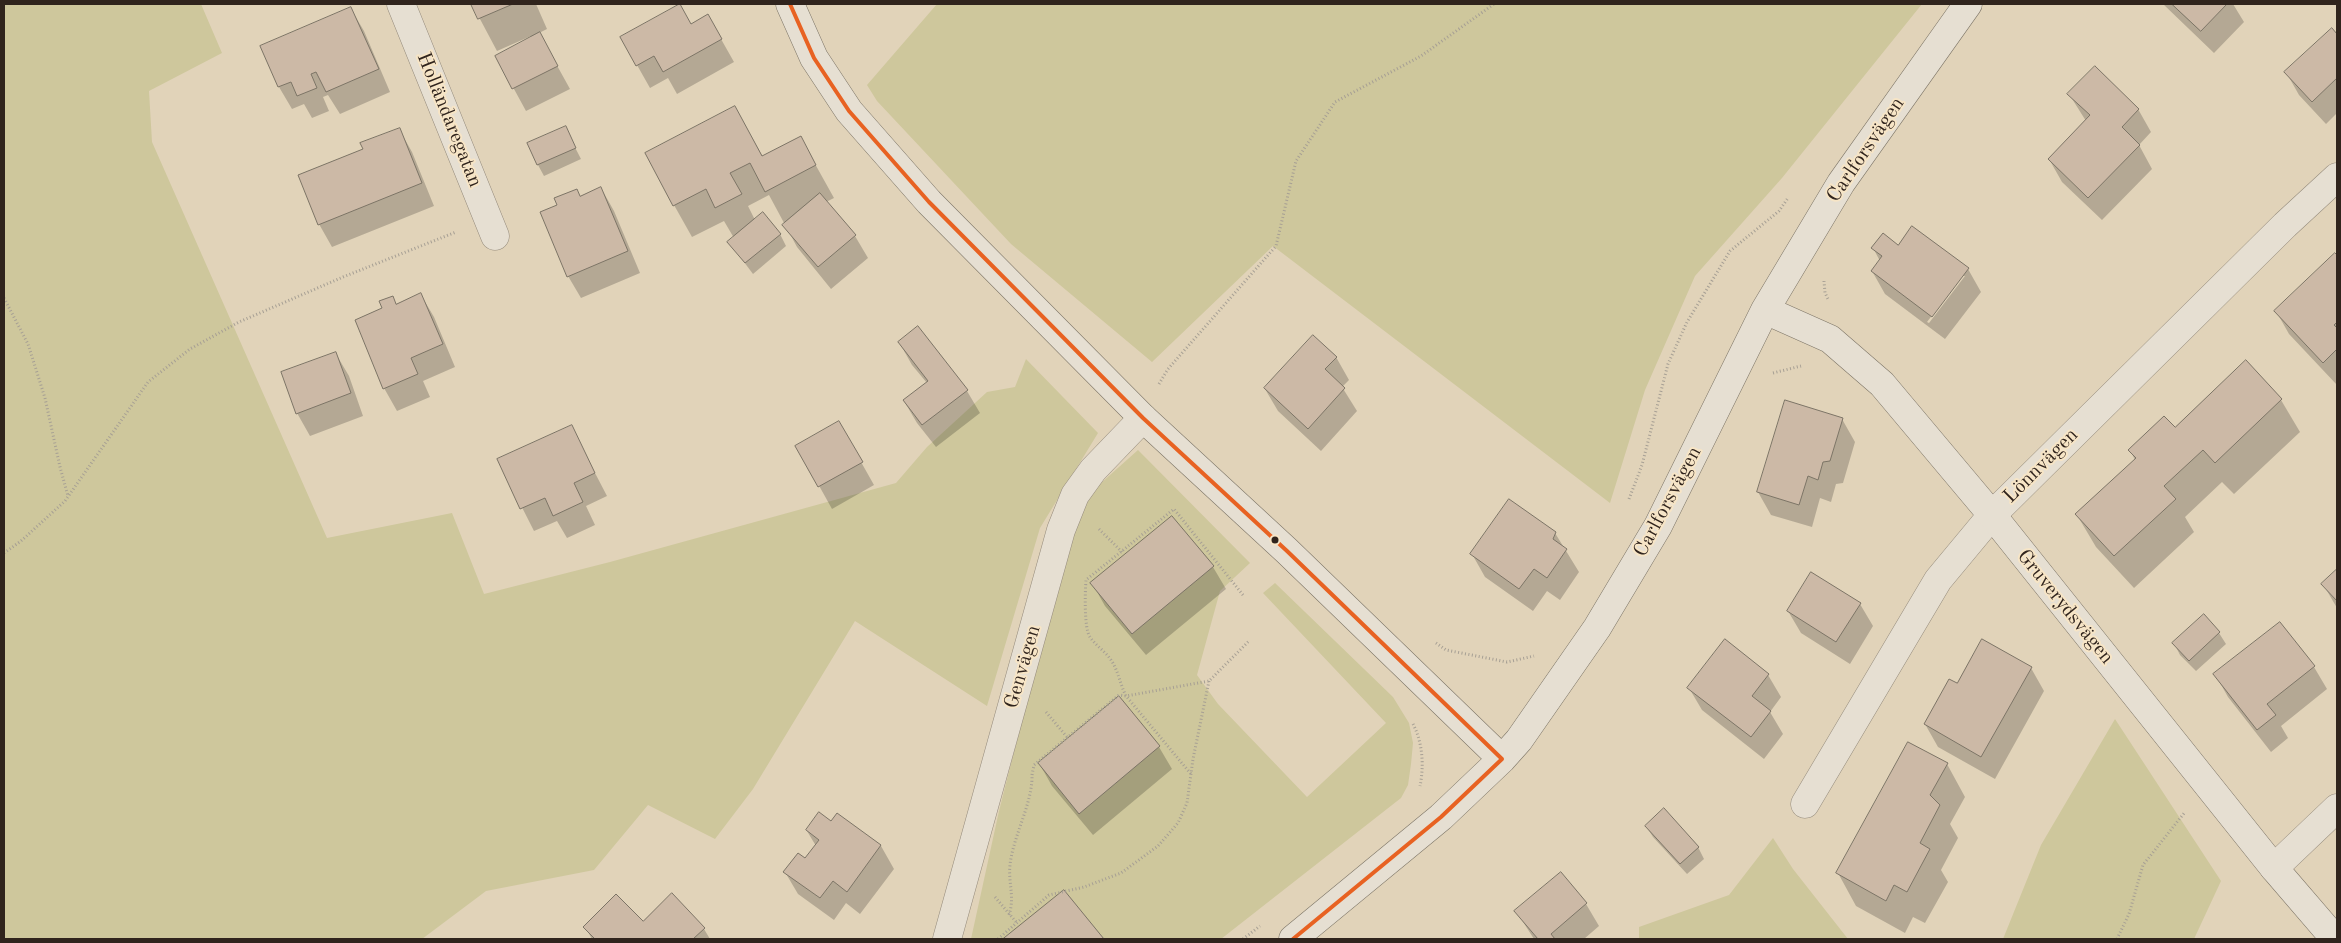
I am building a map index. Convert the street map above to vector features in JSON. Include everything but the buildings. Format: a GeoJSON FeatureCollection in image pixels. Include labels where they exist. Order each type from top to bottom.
{"type":"FeatureCollection","features":[{"type":"Feature","properties":{"kind":"street","name":"Holländaregatan"},"geometry":{"type":"LineString","coordinates":[[401,4],[492,228]]}},
{"type":"Feature","properties":{"kind":"street"},"geometry":{"type":"LineString","coordinates":[[790,4],[814,58],[849,111],[929,202],[1143,418],[1281,545],[1502,759]]}},
{"type":"Feature","properties":{"kind":"street","name":"Carlforsvägen"},"geometry":{"type":"LineString","coordinates":[[1293,939],[1441,818],[1502,759],[1518,740],[1597,628],[1658,526],[1765,310],[1841,183],[1968,4]]}},
{"type":"Feature","properties":{"kind":"street","name":"Lönnvägen"},"geometry":{"type":"LineString","coordinates":[[1805,804],[1938,580],[1992,515],[2285,224],[2337,177]]}},
{"type":"Feature","properties":{"kind":"street","name":"Gruverydsvägen"},"geometry":{"type":"LineString","coordinates":[[1765,310],[1830,339],[1882,384],[1992,515],[2274,868],[2335,939]]}},
{"type":"Feature","properties":{"kind":"street","name":"Genvägen"},"geometry":{"type":"LineString","coordinates":[[947,939],[1061,530],[1075,495],[1093,470],[1143,418]]}},
{"type":"Feature","properties":{"kind":"street"},"geometry":{"type":"LineString","coordinates":[[2274,868],[2337,808]]}},
{"type":"Feature","properties":{"kind":"path"},"geometry":{"type":"LineString","coordinates":[[1143,418],[1153,394],[1168,369],[1276,246],[1296,161],[1335,102],[1421,56],[1494,4]]}},
{"type":"Feature","properties":{"kind":"path"},"geometry":{"type":"LineString","coordinates":[[1629,500],[1642,465],[1668,364],[1687,322],[1730,251],[1779,211],[1790,196]]}},
{"type":"Feature","properties":{"kind":"path"},"geometry":{"type":"LineString","coordinates":[[4,552],[21,541],[68,496],[148,382],[190,349],[240,322],[309,292],[492,228]]}},
{"type":"Feature","properties":{"kind":"path"},"geometry":{"type":"LineString","coordinates":[[4,298],[28,344],[45,398],[68,496]]}},
{"type":"Feature","properties":{"kind":"path"},"geometry":{"type":"LineString","coordinates":[[1191,774],[1126,696],[1111,660],[1089,636],[1085,625],[1087,613],[1086,580],[1174,509],[1243,595]]}},
{"type":"Feature","properties":{"kind":"path"},"geometry":{"type":"LineString","coordinates":[[1431,640],[1446,650],[1507,662],[1535,656],[1541,652]]}},
{"type":"Feature","properties":{"kind":"path"},"geometry":{"type":"LineString","coordinates":[[998,939],[1049,895],[1084,887],[1121,873],[1158,846],[1178,823],[1187,803],[1209,681],[1249,641]]}},
{"type":"Feature","properties":{"kind":"path"},"geometry":{"type":"LineString","coordinates":[[1009,915],[1013,903],[1010,866],[1034,765],[1119,694],[1126,696],[1209,681]]}},
{"type":"Feature","properties":{"kind":"path"},"geometry":{"type":"LineString","coordinates":[[1412,721],[1418,734],[1422,764],[1420,785],[1416,794]]}},
{"type":"Feature","properties":{"kind":"path"},"geometry":{"type":"LineString","coordinates":[[997,760],[1032,775]]}},
{"type":"Feature","properties":{"kind":"path"},"geometry":{"type":"LineString","coordinates":[[2117,939],[2129,914],[2143,865],[2207,784]]}},
{"type":"Feature","properties":{"kind":"path"},"geometry":{"type":"LineString","coordinates":[[994,896],[1017,923]]}},
{"type":"Feature","properties":{"kind":"path"},"geometry":{"type":"LineString","coordinates":[[1243,939],[1266,921]]}},
{"type":"Feature","properties":{"kind":"shaded area"},"geometry":{"type":"Polygon","coordinates":[[[4,4],[201,4],[222,53],[149,91],[152,142],[327,538],[452,513],[484,594],[610,562],[896,483],[927,447],[987,392],[1015,387],[1026,359],[1098,433],[1040,528],[987,706],[855,621],[753,789],[715,839],[648,805],[594,870],[486,891],[422,939],[4,939],[4,4]]]}},
{"type":"Feature","properties":{"kind":"shaded area"},"geometry":{"type":"Polygon","coordinates":[[[937,4],[1922,4],[1782,178],[1695,276],[1645,390],[1610,503],[1273,246],[1152,362],[1011,244],[877,101],[867,85],[937,4]]]}},
{"type":"Feature","properties":{"kind":"shaded area"},"geometry":{"type":"Polygon","coordinates":[[[1138,450],[1250,563],[1220,591],[1197,675],[1218,704],[1307,797],[1386,723],[1263,593],[1275,583],[1393,697],[1409,723],[1413,743],[1408,785],[1401,798],[1221,939],[971,939],[999,811],[1062,563],[1091,492],[1138,450]]]}},
{"type":"Feature","properties":{"kind":"shaded area"},"geometry":{"type":"Polygon","coordinates":[[[2115,719],[2221,881],[2194,939],[2003,939],[2041,845],[2115,719]]]}},
{"type":"Feature","properties":{"kind":"shaded area"},"geometry":{"type":"Polygon","coordinates":[[[1773,838],[1793,869],[1848,939],[1639,939],[1639,927],[1729,895],[1773,838]]]}},
{"type":"Feature","properties":{"kind":"transit line"},"geometry":{"type":"LineString","coordinates":[[790,4],[814,58],[849,111],[929,202],[1143,418],[1287,551],[1502,759]]}},
{"type":"Feature","properties":{"kind":"transit line"},"geometry":{"type":"LineString","coordinates":[[1293,939],[1441,817],[1502,759]]}}]}
